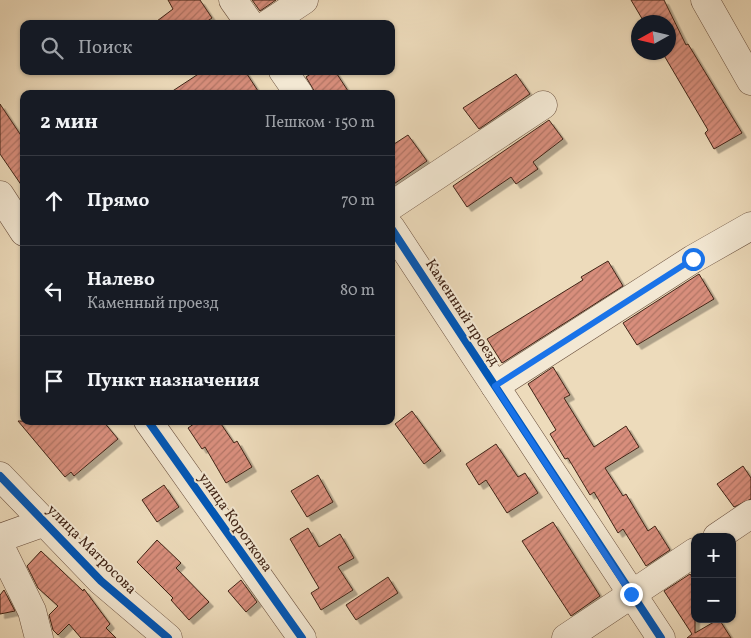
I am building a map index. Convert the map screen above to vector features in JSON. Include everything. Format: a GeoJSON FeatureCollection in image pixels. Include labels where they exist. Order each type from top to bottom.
{"type":"FeatureCollection","features":[{"type":"Feature","properties":{"kind":"street"},"geometry":{"type":"LineString","coordinates":[[233,0],[247,20]]}},
{"type":"Feature","properties":{"kind":"street"},"geometry":{"type":"LineString","coordinates":[[274,20],[304,0]]}},
{"type":"Feature","properties":{"kind":"street"},"geometry":{"type":"LineString","coordinates":[[705,0],[751,82]]}},
{"type":"Feature","properties":{"kind":"street"},"geometry":{"type":"LineString","coordinates":[[286,75],[296,90]]}},
{"type":"Feature","properties":{"kind":"street"},"geometry":{"type":"LineString","coordinates":[[395,203],[543,105]]}},
{"type":"Feature","properties":{"kind":"street"},"geometry":{"type":"LineString","coordinates":[[0,195],[20,226]]}},
{"type":"Feature","properties":{"kind":"street"},"geometry":{"type":"LineString","coordinates":[[495,386],[693,259],[751,226]]}},
{"type":"Feature","properties":{"kind":"street","name":"Каменный проезд"},"geometry":{"type":"LineString","coordinates":[[395,234],[661,638]]}},
{"type":"Feature","properties":{"kind":"street","name":"улица Короткова"},"geometry":{"type":"LineString","coordinates":[[151,425],[302,638]]}},
{"type":"Feature","properties":{"kind":"street","name":"улица Матросова"},"geometry":{"type":"LineString","coordinates":[[0,476],[101,581],[168,638]]}},
{"type":"Feature","properties":{"kind":"street"},"geometry":{"type":"LineString","coordinates":[[723,533],[751,514]]}},
{"type":"Feature","properties":{"kind":"street"},"geometry":{"type":"LineString","coordinates":[[0,538],[45,522]]}},
{"type":"Feature","properties":{"kind":"street"},"geometry":{"type":"LineString","coordinates":[[0,546],[32,611],[39,638]]}},
{"type":"Feature","properties":{"kind":"street"},"geometry":{"type":"LineString","coordinates":[[566,638],[691,555]]}},
{"type":"Feature","properties":{"kind":"building"},"geometry":{"type":"Polygon","coordinates":[[[168,0],[200,0],[212,18],[209,20],[158,20],[173,9],[168,0]]]}},
{"type":"Feature","properties":{"kind":"building"},"geometry":{"type":"Polygon","coordinates":[[[252,0],[276,0],[260,11],[252,0]]]}},
{"type":"Feature","properties":{"kind":"building"},"geometry":{"type":"Polygon","coordinates":[[[631,0],[664,0],[671,15],[640,15],[631,0]]]}},
{"type":"Feature","properties":{"kind":"building"},"geometry":{"type":"Polygon","coordinates":[[[676,25],[686,45],[688,44],[742,133],[714,149],[705,133],[708,130],[667,60],[676,60],[676,25]]]}},
{"type":"Feature","properties":{"kind":"building"},"geometry":{"type":"Polygon","coordinates":[[[516,74],[530,94],[479,129],[463,108],[516,74]]]}},
{"type":"Feature","properties":{"kind":"building"},"geometry":{"type":"Polygon","coordinates":[[[197,75],[248,75],[257,90],[174,90],[197,75]]]}},
{"type":"Feature","properties":{"kind":"building"},"geometry":{"type":"Polygon","coordinates":[[[309,75],[338,75],[347,90],[314,90],[306,77],[309,75]]]}},
{"type":"Feature","properties":{"kind":"building"},"geometry":{"type":"Polygon","coordinates":[[[0,104],[20,134],[20,183],[0,154],[0,104]]]}},
{"type":"Feature","properties":{"kind":"building"},"geometry":{"type":"Polygon","coordinates":[[[549,120],[563,139],[533,162],[538,169],[516,184],[511,177],[467,207],[453,186],[549,120]]]}},
{"type":"Feature","properties":{"kind":"building"},"geometry":{"type":"Polygon","coordinates":[[[408,135],[427,161],[395,183],[395,143],[408,135]]]}},
{"type":"Feature","properties":{"kind":"building"},"geometry":{"type":"Polygon","coordinates":[[[608,261],[623,286],[502,363],[487,339],[583,280],[581,277],[608,261]]]}},
{"type":"Feature","properties":{"kind":"building"},"geometry":{"type":"Polygon","coordinates":[[[699,274],[714,299],[637,345],[623,323],[699,274]]]}},
{"type":"Feature","properties":{"kind":"building"},"geometry":{"type":"Polygon","coordinates":[[[553,367],[570,395],[564,398],[594,447],[626,426],[639,447],[605,468],[623,496],[626,494],[648,531],[655,526],[670,550],[646,566],[623,529],[618,533],[594,492],[590,495],[568,458],[565,459],[550,434],[556,430],[528,384],[553,367]]]}},
{"type":"Feature","properties":{"kind":"building"},"geometry":{"type":"Polygon","coordinates":[[[412,411],[441,451],[424,464],[395,424],[412,411]]]}},
{"type":"Feature","properties":{"kind":"building"},"geometry":{"type":"Polygon","coordinates":[[[21,425],[106,425],[118,439],[74,476],[71,472],[65,477],[21,425]]]}},
{"type":"Feature","properties":{"kind":"building"},"geometry":{"type":"Polygon","coordinates":[[[192,425],[222,425],[234,443],[237,441],[252,467],[226,483],[205,447],[202,449],[188,428],[192,425]]]}},
{"type":"Feature","properties":{"kind":"building"},"geometry":{"type":"Polygon","coordinates":[[[496,444],[518,477],[525,473],[538,493],[507,513],[486,480],[479,485],[466,464],[496,444]]]}},
{"type":"Feature","properties":{"kind":"building"},"geometry":{"type":"Polygon","coordinates":[[[743,466],[751,478],[751,499],[734,507],[717,484],[743,466]]]}},
{"type":"Feature","properties":{"kind":"building"},"geometry":{"type":"Polygon","coordinates":[[[318,475],[333,502],[307,517],[291,491],[318,475]]]}},
{"type":"Feature","properties":{"kind":"building"},"geometry":{"type":"Polygon","coordinates":[[[164,485],[179,507],[157,522],[142,500],[164,485]]]}},
{"type":"Feature","properties":{"kind":"building"},"geometry":{"type":"Polygon","coordinates":[[[553,522],[600,596],[571,616],[522,541],[553,522]]]}},
{"type":"Feature","properties":{"kind":"building"},"geometry":{"type":"Polygon","coordinates":[[[308,528],[319,547],[340,534],[354,558],[338,567],[353,590],[321,610],[311,593],[319,588],[290,539],[308,528]]]}},
{"type":"Feature","properties":{"kind":"building"},"geometry":{"type":"Polygon","coordinates":[[[157,540],[181,563],[176,568],[209,602],[189,620],[171,600],[173,598],[137,562],[157,540]]]}},
{"type":"Feature","properties":{"kind":"building"},"geometry":{"type":"Polygon","coordinates":[[[41,551],[83,591],[84,589],[110,624],[106,628],[116,638],[81,638],[69,624],[58,635],[53,630],[49,615],[58,606],[38,588],[27,566],[41,551]]]}},
{"type":"Feature","properties":{"kind":"building"},"geometry":{"type":"Polygon","coordinates":[[[690,574],[691,623],[695,623],[695,633],[712,623],[722,623],[731,638],[687,638],[692,634],[664,591],[690,574]]]}},
{"type":"Feature","properties":{"kind":"building"},"geometry":{"type":"Polygon","coordinates":[[[388,577],[398,593],[356,620],[346,605],[388,577]]]}},
{"type":"Feature","properties":{"kind":"building"},"geometry":{"type":"Polygon","coordinates":[[[241,580],[257,602],[246,612],[228,591],[241,580]]]}},
{"type":"Feature","properties":{"kind":"building"},"geometry":{"type":"Polygon","coordinates":[[[4,590],[15,611],[0,614],[0,595],[4,590]]]}},
{"type":"Feature","properties":{"kind":"cycle path"},"geometry":{"type":"LineString","coordinates":[[395,234],[661,638]]}},
{"type":"Feature","properties":{"kind":"cycle path"},"geometry":{"type":"LineString","coordinates":[[151,425],[302,638]]}},
{"type":"Feature","properties":{"kind":"cycle path"},"geometry":{"type":"LineString","coordinates":[[0,476],[101,581],[168,638]]}},
{"type":"Feature","properties":{"kind":"route"},"geometry":{"type":"LineString","coordinates":[[631,594],[495,386],[693,259]]}}]}
